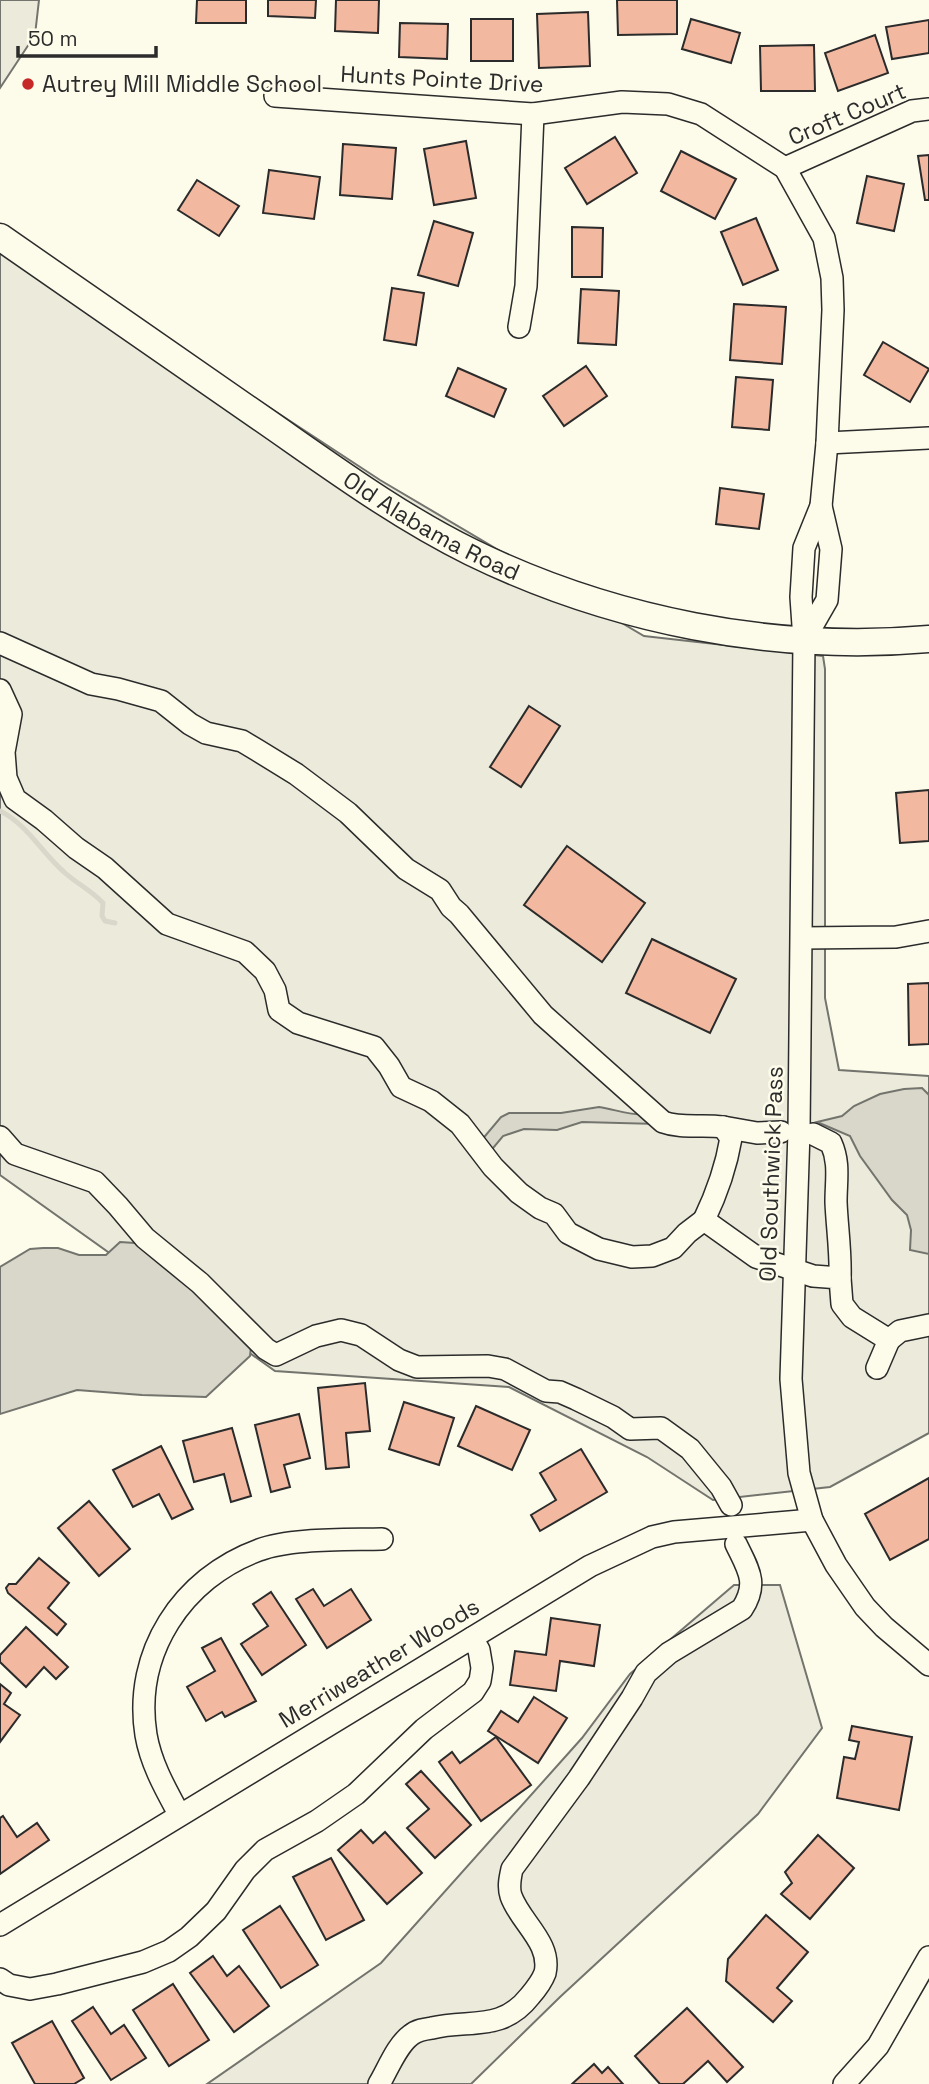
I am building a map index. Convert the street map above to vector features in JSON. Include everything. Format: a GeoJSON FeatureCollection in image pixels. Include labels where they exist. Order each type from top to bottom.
{"type":"FeatureCollection","features":[{"type":"Feature","properties":{"kind":"main road","name":"Old Alabama Road"},"geometry":{"type":"LineString","coordinates":[[0,237],[375,497],[473,552],[551,586],[635,612],[719,630],[804,640],[929,639]]}},
{"type":"Feature","properties":{"kind":"street","name":"Hunts Pointe Drive"},"geometry":{"type":"LineString","coordinates":[[275,96],[533,114],[622,102],[668,104],[701,114],[785,168],[824,238],[832,278],[827,443],[821,506],[831,549],[827,600],[804,640]]}},
{"type":"Feature","properties":{"kind":"street","name":"Croft Court"},"geometry":{"type":"LineString","coordinates":[[785,168],[912,111],[929,109]]}},
{"type":"Feature","properties":{"kind":"street"},"geometry":{"type":"LineString","coordinates":[[519,327],[526,286],[533,114]]}},
{"type":"Feature","properties":{"kind":"street"},"geometry":{"type":"LineString","coordinates":[[827,443],[929,438]]}},
{"type":"Feature","properties":{"kind":"street","name":"Old Southwick Pass"},"geometry":{"type":"LineString","coordinates":[[804,640],[802,938],[791,1379],[799,1473],[812,1520],[836,1565],[865,1606],[884,1627],[929,1665]]}},
{"type":"Feature","properties":{"kind":"street"},"geometry":{"type":"LineString","coordinates":[[0,643],[91,684],[118,688],[161,701],[206,733],[242,741],[296,774],[348,813],[406,869],[440,890],[451,907],[543,1015],[663,1122],[676,1126],[708,1125],[757,1133],[781,1132]]}},
{"type":"Feature","properties":{"kind":"street"},"geometry":{"type":"LineString","coordinates":[[0,690],[12,714],[4,752],[6,778],[15,799],[76,848],[106,867],[167,924],[245,952],[265,971],[275,990],[279,1010],[298,1023],[374,1048],[401,1087],[431,1101],[460,1124],[493,1167],[519,1194],[554,1214],[568,1233],[599,1249],[632,1257],[652,1256],[673,1248],[704,1220],[718,1190],[731,1138],[723,1127]]}},
{"type":"Feature","properties":{"kind":"street"},"geometry":{"type":"LineString","coordinates":[[802,938],[896,937],[929,931]]}},
{"type":"Feature","properties":{"kind":"street"},"geometry":{"type":"LineString","coordinates":[[813,1134],[831,1143],[835,1152],[838,1171],[836,1199],[842,1304],[852,1317],[889,1340]]}},
{"type":"Feature","properties":{"kind":"street"},"geometry":{"type":"LineString","coordinates":[[0,1137],[15,1154],[95,1182],[145,1238],[200,1283],[266,1349],[276,1355],[316,1336],[341,1330],[361,1335],[398,1360],[417,1367],[488,1366],[505,1369],[546,1391],[560,1392],[576,1399],[613,1417],[630,1429],[661,1428],[690,1449],[721,1487],[731,1505]]}},
{"type":"Feature","properties":{"kind":"street"},"geometry":{"type":"LineString","coordinates":[[704,1220],[756,1257],[813,1276],[840,1278]]}},
{"type":"Feature","properties":{"kind":"street"},"geometry":{"type":"LineString","coordinates":[[877,1368],[889,1340],[900,1331],[929,1325]]}},
{"type":"Feature","properties":{"kind":"street","name":"Merriweather Woods"},"geometry":{"type":"LineString","coordinates":[[0,1925],[590,1566],[652,1537],[706,1527],[812,1520]]}},
{"type":"Feature","properties":{"kind":"street"},"geometry":{"type":"LineString","coordinates":[[179,1814],[153,1760],[146,1737],[145,1715],[146,1680],[151,1656],[160,1634],[176,1610],[205,1578],[261,1548],[305,1542],[382,1539]]}},
{"type":"Feature","properties":{"kind":"street"},"geometry":{"type":"LineString","coordinates":[[379,2084],[398,2050],[410,2035],[438,2026],[482,2024],[499,2020],[525,2003],[536,1989],[544,1975],[545,1952],[511,1895],[512,1869],[579,1778],[646,1673],[669,1653],[741,1609],[749,1599],[752,1578],[736,1544]]}},
{"type":"Feature","properties":{"kind":"street"},"geometry":{"type":"LineString","coordinates":[[0,1979],[9,1985],[30,1989],[57,1984],[144,1962],[169,1951],[189,1937],[216,1911],[245,1870],[265,1850],[317,1821],[356,1794],[424,1729],[473,1692],[480,1681],[482,1668],[479,1650],[472,1638]]}},
{"type":"Feature","properties":{"kind":"street"},"geometry":{"type":"LineString","coordinates":[[844,2084],[878,2046],[929,1957]]}},
{"type":"Feature","properties":{"kind":"shaded area"},"geometry":{"type":"Polygon","coordinates":[[[0,0],[39,0],[35,35],[0,88],[0,0]]]}},
{"type":"Feature","properties":{"kind":"shaded area"},"geometry":{"type":"Polygon","coordinates":[[[0,231],[380,480],[644,636],[823,656],[825,998],[839,1070],[929,1076],[929,1433],[830,1487],[713,1500],[647,1457],[509,1387],[275,1371],[0,1175],[0,231]]]}},
{"type":"Feature","properties":{"kind":"shaded area"},"geometry":{"type":"Polygon","coordinates":[[[922,1088],[929,1095],[929,1254],[910,1250],[911,1230],[907,1215],[892,1200],[860,1156],[850,1136],[817,1122],[842,1116],[854,1106],[880,1094],[922,1088]]]}},
{"type":"Feature","properties":{"kind":"shaded area"},"geometry":{"type":"Polygon","coordinates":[[[599,1107],[645,1114],[656,1124],[582,1122],[557,1130],[524,1129],[503,1136],[489,1153],[480,1142],[501,1117],[509,1113],[561,1113],[599,1107]]]}},
{"type":"Feature","properties":{"kind":"shaded area"},"geometry":{"type":"Polygon","coordinates":[[[120,1242],[135,1243],[191,1289],[251,1346],[250,1356],[206,1397],[77,1390],[0,1414],[0,1267],[30,1249],[58,1248],[79,1255],[106,1255],[120,1242]]]}},
{"type":"Feature","properties":{"kind":"shaded area"},"geometry":{"type":"Polygon","coordinates":[[[734,1585],[780,1585],[822,1728],[758,1814],[560,1997],[471,2084],[207,2084],[381,1963],[582,1738],[630,1674],[734,1585]]]}},
{"type":"Feature","properties":{"kind":"building"},"geometry":{"type":"Polygon","coordinates":[[[197,0],[246,0],[246,23],[196,23],[197,0]]]}},
{"type":"Feature","properties":{"kind":"building"},"geometry":{"type":"Polygon","coordinates":[[[268,0],[316,0],[315,18],[268,16],[268,0]]]}},
{"type":"Feature","properties":{"kind":"building"},"geometry":{"type":"Polygon","coordinates":[[[336,0],[379,0],[378,33],[335,31],[336,0]]]}},
{"type":"Feature","properties":{"kind":"building"},"geometry":{"type":"Polygon","coordinates":[[[617,0],[677,0],[677,34],[618,35],[617,0]]]}},
{"type":"Feature","properties":{"kind":"building"},"geometry":{"type":"Polygon","coordinates":[[[588,12],[590,66],[539,68],[537,14],[588,12]]]}},
{"type":"Feature","properties":{"kind":"building"},"geometry":{"type":"Polygon","coordinates":[[[471,19],[513,19],[513,61],[471,61],[471,19]]]}},
{"type":"Feature","properties":{"kind":"building"},"geometry":{"type":"Polygon","coordinates":[[[691,19],[740,33],[731,63],[682,49],[691,19]]]}},
{"type":"Feature","properties":{"kind":"building"},"geometry":{"type":"Polygon","coordinates":[[[929,20],[929,53],[892,59],[886,27],[929,20]]]}},
{"type":"Feature","properties":{"kind":"building"},"geometry":{"type":"Polygon","coordinates":[[[400,23],[448,24],[447,59],[399,57],[400,23]]]}},
{"type":"Feature","properties":{"kind":"building"},"geometry":{"type":"Polygon","coordinates":[[[875,35],[888,73],[838,91],[825,53],[875,35]]]}},
{"type":"Feature","properties":{"kind":"building"},"geometry":{"type":"Polygon","coordinates":[[[814,45],[815,91],[761,91],[760,46],[814,45]]]}},
{"type":"Feature","properties":{"kind":"building"},"geometry":{"type":"Polygon","coordinates":[[[615,137],[637,173],[587,204],[565,168],[615,137]]]}},
{"type":"Feature","properties":{"kind":"building"},"geometry":{"type":"Polygon","coordinates":[[[466,141],[476,198],[434,205],[424,149],[466,141]]]}},
{"type":"Feature","properties":{"kind":"building"},"geometry":{"type":"Polygon","coordinates":[[[343,144],[396,148],[392,199],[340,195],[343,144]]]}},
{"type":"Feature","properties":{"kind":"building"},"geometry":{"type":"Polygon","coordinates":[[[681,151],[736,179],[715,219],[661,191],[681,151]]]}},
{"type":"Feature","properties":{"kind":"building"},"geometry":{"type":"Polygon","coordinates":[[[929,155],[929,200],[925,200],[918,156],[929,155]]]}},
{"type":"Feature","properties":{"kind":"building"},"geometry":{"type":"Polygon","coordinates":[[[269,170],[320,177],[314,219],[263,213],[269,170]]]}},
{"type":"Feature","properties":{"kind":"building"},"geometry":{"type":"Polygon","coordinates":[[[867,176],[904,184],[894,231],[857,223],[867,176]]]}},
{"type":"Feature","properties":{"kind":"building"},"geometry":{"type":"Polygon","coordinates":[[[197,180],[239,206],[219,236],[178,210],[197,180]]]}},
{"type":"Feature","properties":{"kind":"building"},"geometry":{"type":"Polygon","coordinates":[[[756,218],[778,270],[743,285],[721,232],[756,218]]]}},
{"type":"Feature","properties":{"kind":"building"},"geometry":{"type":"Polygon","coordinates":[[[434,221],[473,233],[458,286],[418,275],[434,221]]]}},
{"type":"Feature","properties":{"kind":"building"},"geometry":{"type":"Polygon","coordinates":[[[572,227],[603,228],[602,277],[572,277],[572,227]]]}},
{"type":"Feature","properties":{"kind":"building"},"geometry":{"type":"Polygon","coordinates":[[[392,288],[424,293],[416,345],[384,340],[392,288]]]}},
{"type":"Feature","properties":{"kind":"building"},"geometry":{"type":"Polygon","coordinates":[[[581,289],[619,291],[616,345],[578,343],[581,289]]]}},
{"type":"Feature","properties":{"kind":"building"},"geometry":{"type":"Polygon","coordinates":[[[734,304],[786,307],[782,364],[730,360],[734,304]]]}},
{"type":"Feature","properties":{"kind":"building"},"geometry":{"type":"Polygon","coordinates":[[[883,342],[929,369],[910,402],[864,375],[883,342]]]}},
{"type":"Feature","properties":{"kind":"building"},"geometry":{"type":"Polygon","coordinates":[[[586,366],[607,396],[564,426],[543,396],[586,366]]]}},
{"type":"Feature","properties":{"kind":"building"},"geometry":{"type":"Polygon","coordinates":[[[458,368],[506,389],[494,417],[446,396],[458,368]]]}},
{"type":"Feature","properties":{"kind":"building"},"geometry":{"type":"Polygon","coordinates":[[[736,377],[773,380],[769,430],[732,427],[736,377]]]}},
{"type":"Feature","properties":{"kind":"building"},"geometry":{"type":"Polygon","coordinates":[[[720,488],[764,494],[759,529],[716,524],[720,488]]]}},
{"type":"Feature","properties":{"kind":"building"},"geometry":{"type":"Polygon","coordinates":[[[529,706],[560,726],[521,787],[490,767],[529,706]]]}},
{"type":"Feature","properties":{"kind":"building"},"geometry":{"type":"Polygon","coordinates":[[[929,790],[929,841],[900,843],[896,793],[929,790]]]}},
{"type":"Feature","properties":{"kind":"building"},"geometry":{"type":"Polygon","coordinates":[[[567,846],[645,903],[602,962],[524,905],[567,846]]]}},
{"type":"Feature","properties":{"kind":"building"},"geometry":{"type":"Polygon","coordinates":[[[652,939],[736,979],[710,1033],[626,993],[652,939]]]}},
{"type":"Feature","properties":{"kind":"building"},"geometry":{"type":"Polygon","coordinates":[[[929,983],[929,1044],[909,1045],[908,984],[929,983]]]}},
{"type":"Feature","properties":{"kind":"building"},"geometry":{"type":"Polygon","coordinates":[[[365,1383],[370,1431],[346,1433],[349,1467],[326,1469],[318,1388],[365,1383]]]}},
{"type":"Feature","properties":{"kind":"building"},"geometry":{"type":"Polygon","coordinates":[[[404,1402],[454,1418],[439,1465],[389,1449],[404,1402]]]}},
{"type":"Feature","properties":{"kind":"building"},"geometry":{"type":"Polygon","coordinates":[[[476,1406],[530,1430],[512,1470],[458,1446],[476,1406]]]}},
{"type":"Feature","properties":{"kind":"building"},"geometry":{"type":"Polygon","coordinates":[[[299,1414],[310,1458],[284,1465],[290,1487],[271,1492],[255,1425],[299,1414]]]}},
{"type":"Feature","properties":{"kind":"building"},"geometry":{"type":"Polygon","coordinates":[[[232,1428],[251,1496],[231,1502],[224,1474],[194,1482],[183,1441],[232,1428]]]}},
{"type":"Feature","properties":{"kind":"building"},"geometry":{"type":"Polygon","coordinates":[[[161,1446],[193,1509],[172,1519],[159,1494],[133,1507],[113,1470],[161,1446]]]}},
{"type":"Feature","properties":{"kind":"building"},"geometry":{"type":"Polygon","coordinates":[[[581,1449],[607,1492],[540,1531],[531,1515],[556,1500],[540,1473],[581,1449]]]}},
{"type":"Feature","properties":{"kind":"building"},"geometry":{"type":"Polygon","coordinates":[[[929,1478],[929,1539],[890,1560],[865,1514],[929,1478]]]}},
{"type":"Feature","properties":{"kind":"building"},"geometry":{"type":"Polygon","coordinates":[[[89,1501],[130,1549],[99,1576],[58,1528],[89,1501]]]}},
{"type":"Feature","properties":{"kind":"building"},"geometry":{"type":"Polygon","coordinates":[[[39,1558],[69,1583],[48,1608],[66,1624],[57,1635],[8,1593],[6,1588],[9,1584],[16,1584],[39,1558]]]}},
{"type":"Feature","properties":{"kind":"building"},"geometry":{"type":"Polygon","coordinates":[[[313,1589],[324,1606],[351,1589],[371,1620],[327,1648],[296,1599],[313,1589]]]}},
{"type":"Feature","properties":{"kind":"building"},"geometry":{"type":"Polygon","coordinates":[[[271,1592],[306,1645],[262,1675],[241,1644],[268,1626],[253,1604],[271,1592]]]}},
{"type":"Feature","properties":{"kind":"building"},"geometry":{"type":"Polygon","coordinates":[[[551,1618],[600,1625],[594,1666],[560,1661],[556,1691],[510,1685],[515,1651],[546,1655],[551,1618]]]}},
{"type":"Feature","properties":{"kind":"building"},"geometry":{"type":"Polygon","coordinates":[[[26,1627],[68,1667],[56,1679],[44,1667],[26,1687],[0,1662],[0,1655],[26,1627]]]}},
{"type":"Feature","properties":{"kind":"building"},"geometry":{"type":"Polygon","coordinates":[[[221,1638],[256,1701],[225,1717],[222,1712],[206,1721],[187,1687],[215,1671],[202,1648],[221,1638]]]}},
{"type":"Feature","properties":{"kind":"building"},"geometry":{"type":"Polygon","coordinates":[[[0,1684],[11,1693],[4,1704],[20,1715],[0,1742],[0,1684]]]}},
{"type":"Feature","properties":{"kind":"building"},"geometry":{"type":"Polygon","coordinates":[[[534,1697],[567,1718],[538,1763],[488,1731],[501,1711],[518,1722],[534,1697]]]}},
{"type":"Feature","properties":{"kind":"building"},"geometry":{"type":"Polygon","coordinates":[[[852,1726],[912,1737],[899,1810],[837,1798],[844,1757],[855,1759],[859,1742],[849,1740],[852,1726]]]}},
{"type":"Feature","properties":{"kind":"building"},"geometry":{"type":"Polygon","coordinates":[[[496,1737],[531,1785],[481,1821],[439,1762],[452,1752],[460,1763],[496,1737]]]}},
{"type":"Feature","properties":{"kind":"building"},"geometry":{"type":"Polygon","coordinates":[[[421,1771],[471,1825],[435,1858],[407,1828],[429,1809],[406,1784],[421,1771]]]}},
{"type":"Feature","properties":{"kind":"building"},"geometry":{"type":"Polygon","coordinates":[[[3,1816],[17,1837],[37,1823],[49,1840],[0,1874],[0,1818],[3,1816]]]}},
{"type":"Feature","properties":{"kind":"building"},"geometry":{"type":"Polygon","coordinates":[[[361,1830],[373,1843],[385,1832],[422,1873],[387,1904],[338,1850],[361,1830]]]}},
{"type":"Feature","properties":{"kind":"building"},"geometry":{"type":"Polygon","coordinates":[[[818,1835],[854,1868],[810,1919],[781,1894],[792,1883],[785,1872],[818,1835]]]}},
{"type":"Feature","properties":{"kind":"building"},"geometry":{"type":"Polygon","coordinates":[[[331,1858],[364,1920],[326,1940],[293,1877],[331,1858]]]}},
{"type":"Feature","properties":{"kind":"building"},"geometry":{"type":"Polygon","coordinates":[[[280,1906],[318,1965],[281,1988],[243,1930],[280,1906]]]}},
{"type":"Feature","properties":{"kind":"building"},"geometry":{"type":"Polygon","coordinates":[[[766,1915],[808,1952],[777,1988],[792,2001],[773,2022],[726,1981],[728,1959],[766,1915]]]}},
{"type":"Feature","properties":{"kind":"building"},"geometry":{"type":"Polygon","coordinates":[[[213,1956],[227,1976],[239,1966],[269,2006],[234,2032],[190,1973],[213,1956]]]}},
{"type":"Feature","properties":{"kind":"building"},"geometry":{"type":"Polygon","coordinates":[[[173,1984],[209,2040],[169,2066],[133,2010],[173,1984]]]}},
{"type":"Feature","properties":{"kind":"building"},"geometry":{"type":"Polygon","coordinates":[[[93,2007],[111,2034],[124,2025],[146,2058],[111,2080],[72,2021],[93,2007]]]}},
{"type":"Feature","properties":{"kind":"building"},"geometry":{"type":"Polygon","coordinates":[[[687,2008],[743,2067],[727,2082],[708,2061],[683,2084],[660,2084],[635,2056],[687,2008]]]}},
{"type":"Feature","properties":{"kind":"building"},"geometry":{"type":"Polygon","coordinates":[[[52,2021],[84,2078],[74,2084],[35,2084],[12,2043],[52,2021]]]}},
{"type":"Feature","properties":{"kind":"building"},"geometry":{"type":"Polygon","coordinates":[[[594,2064],[602,2073],[608,2067],[623,2084],[572,2084],[594,2064]]]}},
{"type":"Feature","properties":{"kind":"waterway"},"geometry":{"type":"LineString","coordinates":[[0,811],[18,823],[64,872],[98,898],[103,903],[102,916],[105,921],[115,923]]}},
{"type":"Feature","properties":{"kind":"place","name":"Autrey Mill Middle School"},"geometry":{"type":"Point","coordinates":[28,84]}}]}
